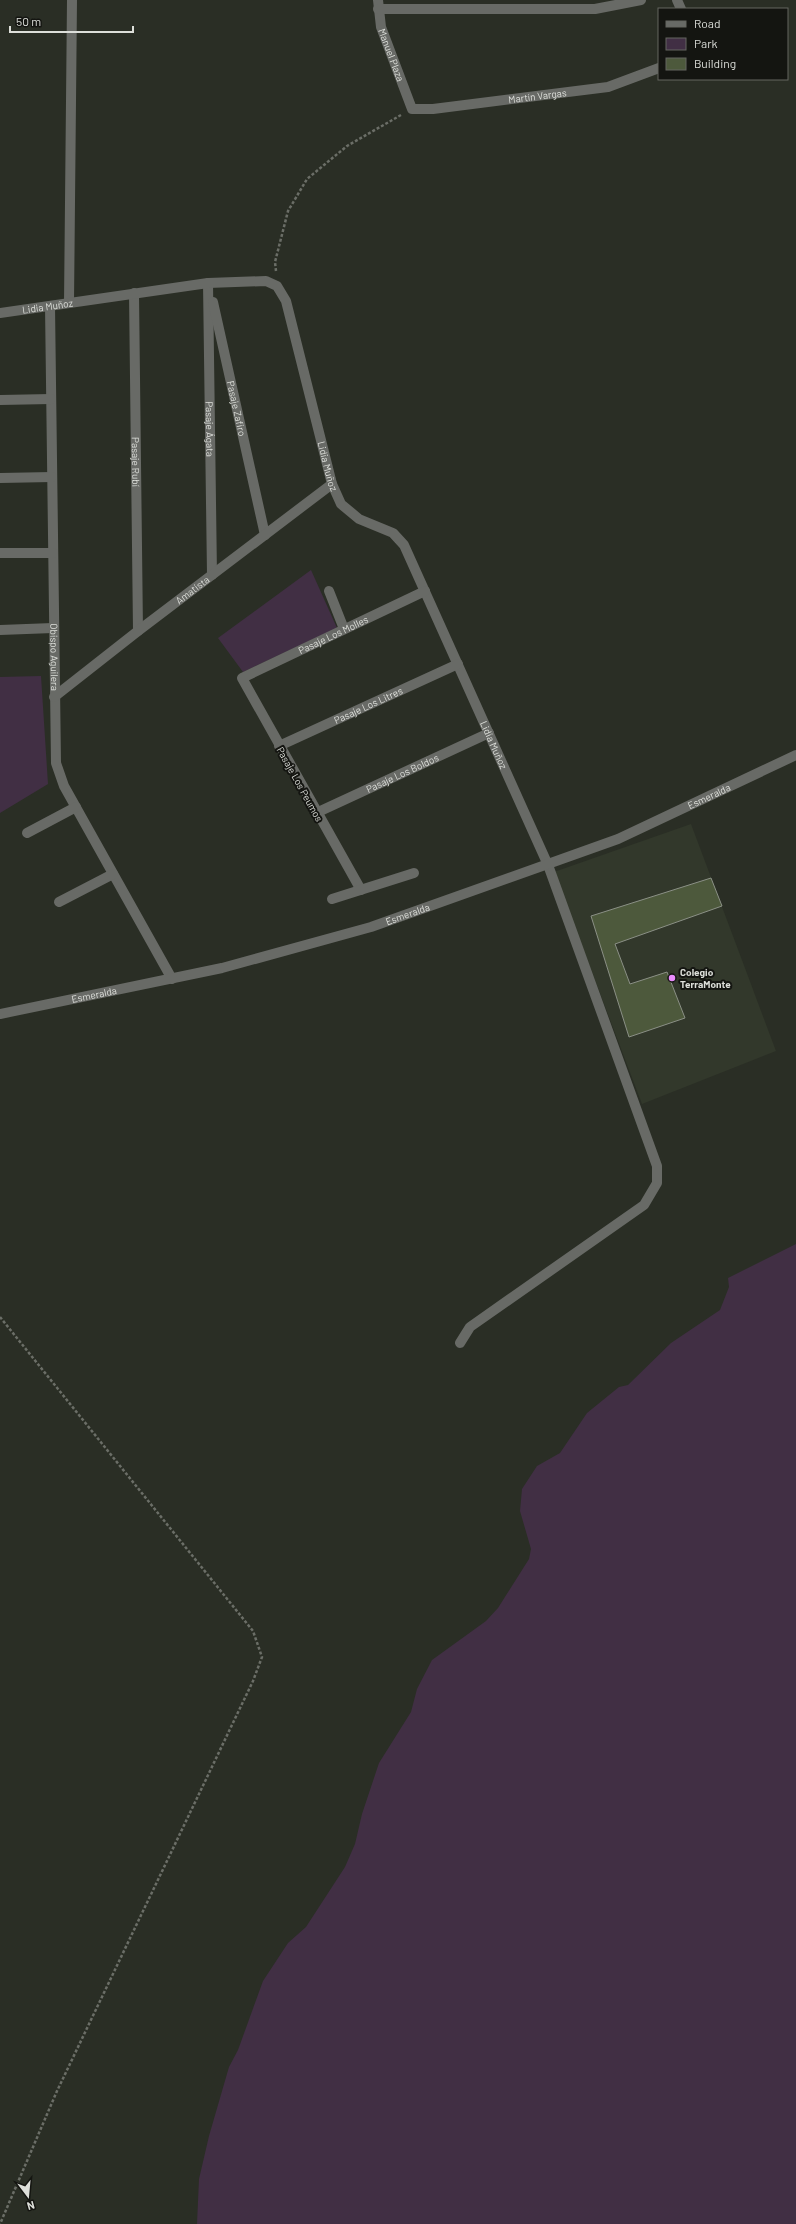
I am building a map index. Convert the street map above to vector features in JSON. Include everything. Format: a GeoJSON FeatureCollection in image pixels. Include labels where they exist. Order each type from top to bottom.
{"type":"FeatureCollection","features":[{"type":"Feature","properties":{"kind":"street"},"geometry":{"type":"LineString","coordinates":[[69,303],[72,0]]}},
{"type":"Feature","properties":{"kind":"street"},"geometry":{"type":"LineString","coordinates":[[378,5],[595,9],[642,0]]}},
{"type":"Feature","properties":{"kind":"street","name":"Manuel Plaza"},"geometry":{"type":"LineString","coordinates":[[378,5],[381,27],[412,109]]}},
{"type":"Feature","properties":{"kind":"street","name":"Martín Vargas"},"geometry":{"type":"LineString","coordinates":[[412,109],[433,109],[608,87],[658,68]]}},
{"type":"Feature","properties":{"kind":"street","name":"Lidia Muñoz"},"geometry":{"type":"LineString","coordinates":[[0,313],[208,283],[266,281],[277,286],[286,301],[332,484],[341,504],[359,519],[394,533],[404,545],[548,865],[657,1166],[657,1183],[644,1205],[470,1327],[460,1343]]}},
{"type":"Feature","properties":{"kind":"street","name":"Pasaje Zafiro"},"geometry":{"type":"LineString","coordinates":[[208,283],[266,534]]}},
{"type":"Feature","properties":{"kind":"street","name":"Pasaje Ágata"},"geometry":{"type":"LineString","coordinates":[[208,283],[212,575]]}},
{"type":"Feature","properties":{"kind":"street","name":"Pasaje Rubí"},"geometry":{"type":"LineString","coordinates":[[134,293],[138,631]]}},
{"type":"Feature","properties":{"kind":"street","name":"Obispo Aguilera"},"geometry":{"type":"LineString","coordinates":[[50,306],[53,628],[56,763],[64,786],[172,979]]}},
{"type":"Feature","properties":{"kind":"street"},"geometry":{"type":"LineString","coordinates":[[0,400],[51,399]]}},
{"type":"Feature","properties":{"kind":"street"},"geometry":{"type":"LineString","coordinates":[[0,478],[52,477]]}},
{"type":"Feature","properties":{"kind":"street","name":"Amatista"},"geometry":{"type":"LineString","coordinates":[[54,697],[138,631],[332,484]]}},
{"type":"Feature","properties":{"kind":"street"},"geometry":{"type":"LineString","coordinates":[[0,553],[53,553]]}},
{"type":"Feature","properties":{"kind":"street"},"geometry":{"type":"LineString","coordinates":[[329,591],[344,629]]}},
{"type":"Feature","properties":{"kind":"street","name":"Pasaje Los Molles"},"geometry":{"type":"LineString","coordinates":[[242,678],[425,591]]}},
{"type":"Feature","properties":{"kind":"street"},"geometry":{"type":"LineString","coordinates":[[0,630],[53,628]]}},
{"type":"Feature","properties":{"kind":"street","name":"Pasaje Los Litres"},"geometry":{"type":"LineString","coordinates":[[279,746],[458,664]]}},
{"type":"Feature","properties":{"kind":"street","name":"Pasaje Los Peumos"},"geometry":{"type":"LineString","coordinates":[[242,678],[316,813],[361,890]]}},
{"type":"Feature","properties":{"kind":"street","name":"Pasaje Los Boldos"},"geometry":{"type":"LineString","coordinates":[[316,813],[489,733]]}},
{"type":"Feature","properties":{"kind":"street","name":"Esmeralda"},"geometry":{"type":"LineString","coordinates":[[0,1014],[230,967],[322,942],[548,865],[653,824],[796,755]]}},
{"type":"Feature","properties":{"kind":"street"},"geometry":{"type":"LineString","coordinates":[[27,833],[76,807]]}},
{"type":"Feature","properties":{"kind":"street"},"geometry":{"type":"LineString","coordinates":[[332,899],[414,873]]}},
{"type":"Feature","properties":{"kind":"street"},"geometry":{"type":"LineString","coordinates":[[59,902],[113,874]]}},
{"type":"Feature","properties":{"kind":"path"},"geometry":{"type":"LineString","coordinates":[[277,286],[275,262],[288,211],[307,179],[347,146],[412,109]]}},
{"type":"Feature","properties":{"kind":"path"},"geometry":{"type":"LineString","coordinates":[[0,1317],[253,1631],[262,1657],[249,1688],[57,2091],[0,2224]]}},
{"type":"Feature","properties":{"kind":"shaded area","name":"Colegio TerraMonte"},"geometry":{"type":"Polygon","coordinates":[[[691,824],[776,1051],[642,1104],[554,872],[691,824]]]}},
{"type":"Feature","properties":{"kind":"green space"},"geometry":{"type":"Polygon","coordinates":[[[311,570],[337,628],[243,672],[218,638],[311,570]]]}},
{"type":"Feature","properties":{"kind":"green space"},"geometry":{"type":"Polygon","coordinates":[[[41,676],[48,784],[0,813],[0,677],[41,676]]]}},
{"type":"Feature","properties":{"kind":"green space"},"geometry":{"type":"Polygon","coordinates":[[[796,1244],[796,2224],[197,2224],[199,2179],[209,2136],[229,2067],[238,2050],[263,1981],[288,1943],[306,1927],[345,1867],[355,1844],[362,1814],[379,1763],[411,1712],[417,1689],[432,1660],[486,1621],[498,1608],[529,1559],[531,1549],[520,1511],[522,1489],[537,1466],[560,1453],[587,1413],[619,1387],[628,1385],[671,1343],[720,1310],[729,1287],[728,1278],[796,1244]]]}},
{"type":"Feature","properties":{"kind":"building"},"geometry":{"type":"Polygon","coordinates":[[[711,878],[722,906],[615,944],[630,984],[667,972],[685,1018],[629,1037],[591,916],[711,878]]]}},
{"type":"Feature","properties":{"kind":"place","name":"Colegio TerraMonte"},"geometry":{"type":"Point","coordinates":[672,978]}}]}
